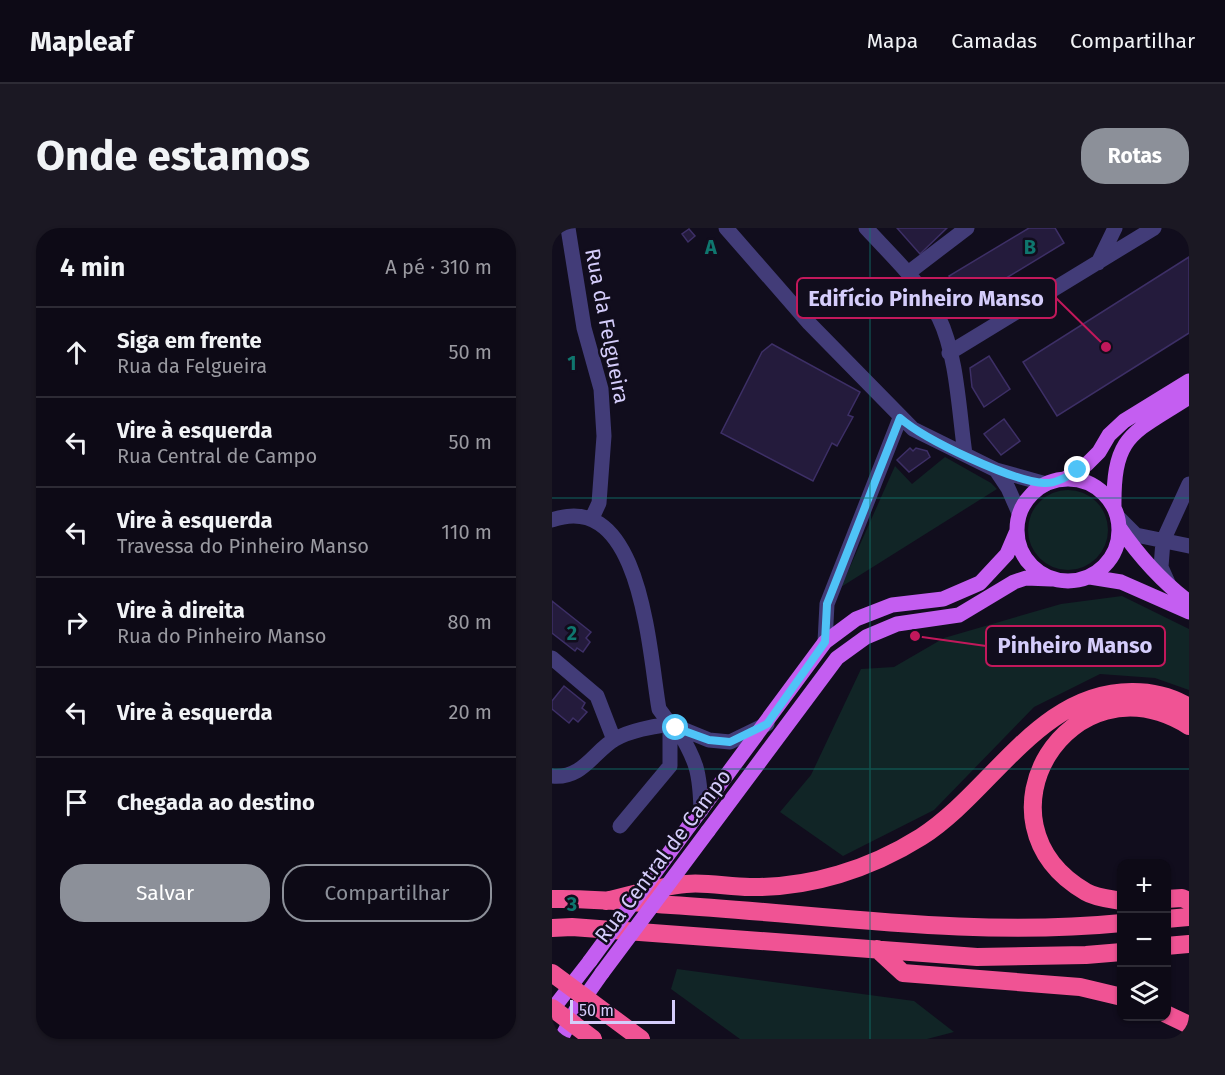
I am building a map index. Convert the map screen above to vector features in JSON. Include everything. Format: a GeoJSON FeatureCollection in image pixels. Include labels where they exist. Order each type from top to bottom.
{"type":"FeatureCollection","features":[{"type":"Feature","properties":{"kind":"highway"},"geometry":{"type":"LineString","coordinates":[[606,901],[687,884],[751,887],[792,884],[825,878],[865,866],[897,851],[951,814],[1023,744],[1048,722],[1069,708],[1097,696],[1120,692],[1144,692],[1168,697],[1189,707]]}},
{"type":"Feature","properties":{"kind":"highway"},"geometry":{"type":"LineString","coordinates":[[1117,900],[1088,893],[1060,872],[1044,850],[1034,825],[1032,797],[1039,772],[1050,750],[1066,730],[1100,713],[1132,706],[1153,710],[1189,726]]}},
{"type":"Feature","properties":{"kind":"highway"},"geometry":{"type":"LineString","coordinates":[[1171,899],[1182,898],[1189,901]]}},
{"type":"Feature","properties":{"kind":"highway"},"geometry":{"type":"LineString","coordinates":[[552,899],[966,928],[1069,928],[1117,923]]}},
{"type":"Feature","properties":{"kind":"highway"},"geometry":{"type":"LineString","coordinates":[[1171,919],[1189,917]]}},
{"type":"Feature","properties":{"kind":"highway"},"geometry":{"type":"LineString","coordinates":[[552,928],[572,927],[977,957],[1086,956],[1117,952]]}},
{"type":"Feature","properties":{"kind":"highway"},"geometry":{"type":"LineString","coordinates":[[1171,946],[1189,944]]}},
{"type":"Feature","properties":{"kind":"highway"},"geometry":{"type":"LineString","coordinates":[[877,949],[903,973],[1080,987],[1117,996]]}},
{"type":"Feature","properties":{"kind":"highway"},"geometry":{"type":"LineString","coordinates":[[552,972],[640,1039]]}},
{"type":"Feature","properties":{"kind":"highway"},"geometry":{"type":"LineString","coordinates":[[552,1009],[593,1039]]}},
{"type":"Feature","properties":{"kind":"highway"},"geometry":{"type":"LineString","coordinates":[[1171,1016],[1189,1025]]}},
{"type":"Feature","properties":{"kind":"main road"},"geometry":{"type":"LineString","coordinates":[[1065,479],[1087,464],[1099,452],[1109,435],[1124,421],[1189,381]]}},
{"type":"Feature","properties":{"kind":"main road"},"geometry":{"type":"LineString","coordinates":[[1090,577],[1112,556],[1118,542],[1114,476],[1123,447],[1133,433],[1189,397]]}},
{"type":"Feature","properties":{"kind":"main road"},"geometry":{"type":"LineString","coordinates":[[1189,602],[1170,588],[1136,552],[1106,495],[1094,486],[1080,480],[1065,479],[1046,484],[1026,501],[1020,513],[1016,533],[1019,548],[1027,561],[1051,579],[1072,581],[1090,577],[1121,582],[1189,612]]}},
{"type":"Feature","properties":{"kind":"main road","name":"Rua Central de Campo"},"geometry":{"type":"LineString","coordinates":[[552,1009],[767,724],[825,642],[856,618],[892,605],[943,599],[980,584],[1007,554],[1016,533]]}},
{"type":"Feature","properties":{"kind":"main road","name":"Rua Central de Campo"},"geometry":{"type":"LineString","coordinates":[[561,1039],[576,1010],[602,973],[837,658],[866,637],[897,624],[959,615],[1014,582],[1026,578],[1051,579]]}},
{"type":"Feature","properties":{"kind":"street","name":"Rua da Felgueira"},"geometry":{"type":"LineString","coordinates":[[568,228],[584,328],[601,389],[604,436],[599,503],[592,518]]}},
{"type":"Feature","properties":{"kind":"street"},"geometry":{"type":"LineString","coordinates":[[726,228],[809,322],[913,429],[996,470],[1046,484]]}},
{"type":"Feature","properties":{"kind":"street"},"geometry":{"type":"LineString","coordinates":[[867,228],[908,273],[939,318],[950,353],[965,454]]}},
{"type":"Feature","properties":{"kind":"street"},"geometry":{"type":"LineString","coordinates":[[908,273],[967,228]]}},
{"type":"Feature","properties":{"kind":"street"},"geometry":{"type":"LineString","coordinates":[[1098,263],[1114,228]]}},
{"type":"Feature","properties":{"kind":"street"},"geometry":{"type":"LineString","coordinates":[[950,353],[1154,228]]}},
{"type":"Feature","properties":{"kind":"street"},"geometry":{"type":"LineString","coordinates":[[825,642],[827,604],[900,418]]}},
{"type":"Feature","properties":{"kind":"street"},"geometry":{"type":"LineString","coordinates":[[996,470],[1020,513]]}},
{"type":"Feature","properties":{"kind":"street"},"geometry":{"type":"LineString","coordinates":[[1170,588],[1161,567],[1163,542],[1189,484]]}},
{"type":"Feature","properties":{"kind":"street"},"geometry":{"type":"LineString","coordinates":[[552,520],[567,514],[592,518],[607,528],[625,554],[638,585],[659,709],[692,754],[700,774],[701,812]]}},
{"type":"Feature","properties":{"kind":"street"},"geometry":{"type":"LineString","coordinates":[[1117,518],[1136,535],[1189,546]]}},
{"type":"Feature","properties":{"kind":"street"},"geometry":{"type":"LineString","coordinates":[[552,658],[597,696],[614,740]]}},
{"type":"Feature","properties":{"kind":"street"},"geometry":{"type":"LineString","coordinates":[[552,776],[561,777],[579,770],[614,740],[645,728],[673,726],[709,740],[730,742],[767,724]]}},
{"type":"Feature","properties":{"kind":"street"},"geometry":{"type":"LineString","coordinates":[[620,826],[670,766],[673,726]]}},
{"type":"Feature","properties":{"kind":"green space"},"geometry":{"type":"Polygon","coordinates":[[[945,457],[991,483],[997,489],[841,587],[895,466],[912,484],[945,457]]]}},
{"type":"Feature","properties":{"kind":"green space"},"geometry":{"type":"Polygon","coordinates":[[[1068,490],[1083,493],[1096,502],[1105,515],[1108,530],[1105,545],[1096,558],[1083,567],[1068,570],[1053,567],[1040,558],[1031,545],[1028,530],[1031,515],[1040,502],[1053,493],[1068,490]]]}},
{"type":"Feature","properties":{"kind":"green space"},"geometry":{"type":"Polygon","coordinates":[[[1122,596],[1189,629],[1189,690],[1155,678],[1100,674],[1034,707],[934,810],[843,856],[780,812],[811,775],[861,669],[894,667],[944,638],[1061,604],[1122,596]]]}},
{"type":"Feature","properties":{"kind":"green space"},"geometry":{"type":"Polygon","coordinates":[[[677,969],[914,1001],[954,1032],[927,1039],[740,1039],[671,989],[677,969]]]}},
{"type":"Feature","properties":{"kind":"building"},"geometry":{"type":"Polygon","coordinates":[[[897,228],[947,228],[920,254],[897,228]]]}},
{"type":"Feature","properties":{"kind":"building"},"geometry":{"type":"Polygon","coordinates":[[[1029,228],[1055,228],[1064,243],[965,303],[949,276],[1029,228]]]}},
{"type":"Feature","properties":{"kind":"building"},"geometry":{"type":"Polygon","coordinates":[[[689,229],[695,236],[688,242],[682,234],[689,229]]]}},
{"type":"Feature","properties":{"kind":"building"},"geometry":{"type":"Polygon","coordinates":[[[1189,257],[1189,333],[1057,416],[1023,362],[1189,257]]]}},
{"type":"Feature","properties":{"kind":"building"},"geometry":{"type":"Polygon","coordinates":[[[772,344],[860,392],[848,415],[853,417],[837,446],[832,443],[813,481],[721,433],[762,352],[772,344]]]}},
{"type":"Feature","properties":{"kind":"building"},"geometry":{"type":"Polygon","coordinates":[[[989,356],[1010,389],[984,407],[972,387],[970,368],[989,356]]]}},
{"type":"Feature","properties":{"kind":"building"},"geometry":{"type":"Polygon","coordinates":[[[1004,419],[1020,441],[1001,455],[984,434],[1004,419]]]}},
{"type":"Feature","properties":{"kind":"building"},"geometry":{"type":"Polygon","coordinates":[[[910,448],[913,451],[916,448],[927,451],[930,457],[909,472],[897,460],[910,448]]]}},
{"type":"Feature","properties":{"kind":"building"},"geometry":{"type":"Polygon","coordinates":[[[552,601],[591,632],[586,638],[590,642],[583,652],[577,648],[575,651],[552,633],[552,601]]]}},
{"type":"Feature","properties":{"kind":"building"},"geometry":{"type":"Polygon","coordinates":[[[564,686],[585,703],[582,708],[587,712],[578,722],[573,718],[569,723],[552,709],[552,701],[564,686]]]}},
{"type":"Feature","properties":{"kind":"place","name":"Edifício Pinheiro Manso"},"geometry":{"type":"Point","coordinates":[1106,347]}},
{"type":"Feature","properties":{"kind":"place","name":"Pinheiro Manso"},"geometry":{"type":"Point","coordinates":[915,636]}},
{"type":"Feature","properties":{"kind":"route"},"geometry":{"type":"LineString","coordinates":[[676,728],[709,740],[730,742],[767,724],[825,642],[827,604],[900,418],[913,429],[996,470],[1046,484],[1065,479],[1078,470]]}}]}
